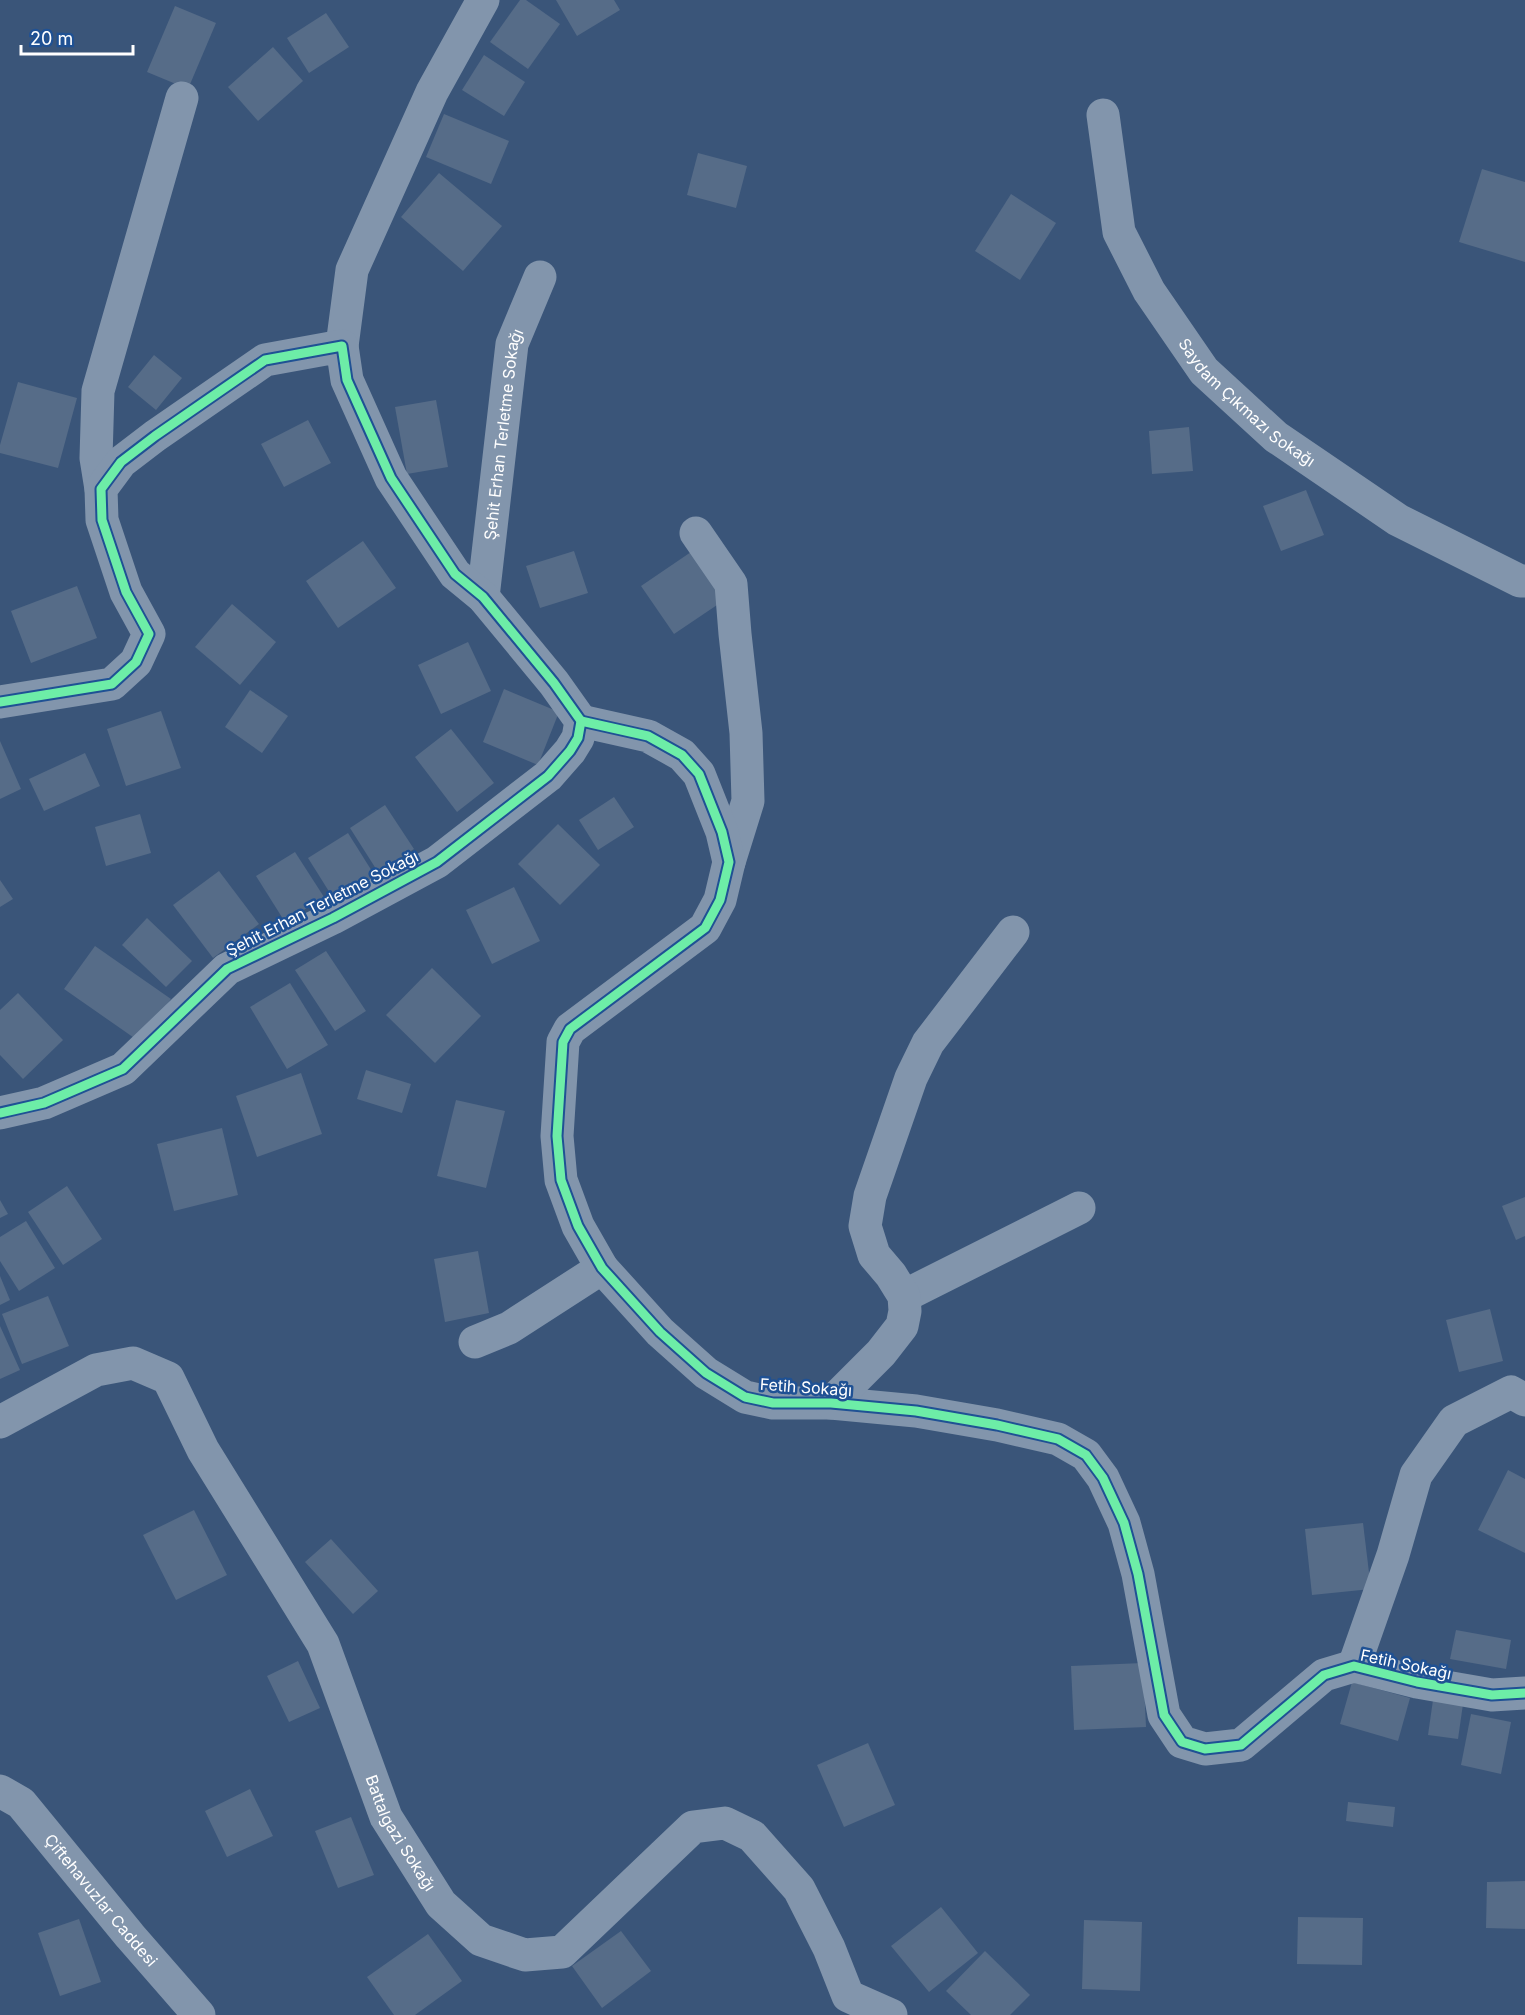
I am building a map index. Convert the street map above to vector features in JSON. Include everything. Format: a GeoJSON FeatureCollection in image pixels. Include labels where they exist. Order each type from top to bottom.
{"type":"FeatureCollection","features":[{"type":"Feature","properties":{"kind":"street"},"geometry":{"type":"LineString","coordinates":[[483,0],[432,92],[352,270],[342,346],[347,380],[392,478],[455,574],[483,597],[554,683],[581,721]]}},
{"type":"Feature","properties":{"kind":"street"},"geometry":{"type":"LineString","coordinates":[[0,702],[112,684],[136,662],[149,634],[126,592],[102,520],[101,489],[96,458],[98,392],[182,98]]}},
{"type":"Feature","properties":{"kind":"street","name":"Saydam Çıkmazı Sokağı"},"geometry":{"type":"LineString","coordinates":[[1103,115],[1119,232],[1149,291],[1204,371],[1276,437],[1398,520],[1523,583]]}},
{"type":"Feature","properties":{"kind":"street","name":"Şehit Erhan Terletme Sokağı"},"geometry":{"type":"LineString","coordinates":[[483,597],[512,344],[540,277]]}},
{"type":"Feature","properties":{"kind":"street"},"geometry":{"type":"LineString","coordinates":[[101,489],[121,462],[265,360],[342,346]]}},
{"type":"Feature","properties":{"kind":"street"},"geometry":{"type":"LineString","coordinates":[[696,533],[731,584],[746,733],[748,801],[729,862]]}},
{"type":"Feature","properties":{"kind":"street","name":"Şehit Erhan Terletme Sokağı"},"geometry":{"type":"LineString","coordinates":[[0,1113],[44,1103],[123,1069],[227,969],[333,918],[436,862],[548,776],[578,738],[581,721]]}},
{"type":"Feature","properties":{"kind":"street","name":"Fetih Sokağı"},"geometry":{"type":"LineString","coordinates":[[581,721],[648,736],[682,755],[699,774],[722,832],[729,862],[720,900],[705,928],[570,1029],[563,1042],[557,1136],[561,1180],[578,1226],[602,1268],[660,1332],[706,1373],[745,1397],[773,1403],[831,1403],[916,1411],[997,1425],[1058,1439],[1086,1455],[1103,1478],[1124,1523],[1138,1574],[1164,1715],[1182,1742],[1205,1749],[1241,1745],[1324,1675],[1354,1666],[1418,1683],[1492,1695],[1525,1693]]}},
{"type":"Feature","properties":{"kind":"street"},"geometry":{"type":"LineString","coordinates":[[831,1403],[881,1353],[902,1326],[905,1311],[904,1296],[891,1275],[874,1255],[865,1226],[870,1196],[911,1078],[928,1043],[1013,932]]}},
{"type":"Feature","properties":{"kind":"street"},"geometry":{"type":"LineString","coordinates":[[904,1296],[1079,1208]]}},
{"type":"Feature","properties":{"kind":"street"},"geometry":{"type":"LineString","coordinates":[[474,1342],[508,1328],[602,1268]]}},
{"type":"Feature","properties":{"kind":"street","name":"Battalgazi Sokağı"},"geometry":{"type":"LineString","coordinates":[[0,1422],[96,1371],[133,1363],[168,1378],[203,1450],[323,1644],[386,1817],[441,1904],[481,1940],[525,1955],[562,1952],[693,1827],[725,1823],[752,1836],[799,1889],[830,1948],[846,2005],[891,2015]]}},
{"type":"Feature","properties":{"kind":"street","name":"Fetih Sokağı"},"geometry":{"type":"LineString","coordinates":[[1354,1666],[1393,1555],[1416,1475],[1454,1421],[1511,1392],[1525,1400]]}},
{"type":"Feature","properties":{"kind":"street","name":"Çiftehavuzlar Caddesi"},"geometry":{"type":"LineString","coordinates":[[0,1791],[21,1803],[130,1936],[199,2015]]}},
{"type":"Feature","properties":{"kind":"building"},"geometry":{"type":"Polygon","coordinates":[[[520,0],[526,0],[560,24],[528,69],[490,42],[520,0]]]}},
{"type":"Feature","properties":{"kind":"building"},"geometry":{"type":"Polygon","coordinates":[[[556,0],[614,0],[620,10],[577,36],[556,0]]]}},
{"type":"Feature","properties":{"kind":"building"},"geometry":{"type":"Polygon","coordinates":[[[175,6],[216,23],[188,89],[147,72],[175,6]]]}},
{"type":"Feature","properties":{"kind":"building"},"geometry":{"type":"Polygon","coordinates":[[[326,13],[349,47],[309,73],[287,38],[326,13]]]}},
{"type":"Feature","properties":{"kind":"building"},"geometry":{"type":"Polygon","coordinates":[[[273,47],[303,81],[258,121],[228,87],[273,47]]]}},
{"type":"Feature","properties":{"kind":"building"},"geometry":{"type":"Polygon","coordinates":[[[484,55],[525,82],[504,116],[462,90],[484,55]]]}},
{"type":"Feature","properties":{"kind":"building"},"geometry":{"type":"Polygon","coordinates":[[[444,114],[509,141],[491,184],[426,157],[444,114]]]}},
{"type":"Feature","properties":{"kind":"building"},"geometry":{"type":"Polygon","coordinates":[[[698,153],[747,166],[736,208],[687,195],[698,153]]]}},
{"type":"Feature","properties":{"kind":"building"},"geometry":{"type":"Polygon","coordinates":[[[1482,169],[1525,182],[1525,262],[1459,242],[1482,169]]]}},
{"type":"Feature","properties":{"kind":"building"},"geometry":{"type":"Polygon","coordinates":[[[439,173],[502,226],[463,271],[401,217],[439,173]]]}},
{"type":"Feature","properties":{"kind":"building"},"geometry":{"type":"Polygon","coordinates":[[[1011,194],[1056,223],[1020,280],[975,251],[1011,194]]]}},
{"type":"Feature","properties":{"kind":"building"},"geometry":{"type":"Polygon","coordinates":[[[154,355],[182,378],[156,410],[128,387],[154,355]]]}},
{"type":"Feature","properties":{"kind":"building"},"geometry":{"type":"Polygon","coordinates":[[[18,382],[77,398],[58,468],[0,453],[0,445],[18,382]]]}},
{"type":"Feature","properties":{"kind":"building"},"geometry":{"type":"Polygon","coordinates":[[[436,400],[448,467],[407,474],[395,407],[436,400]]]}},
{"type":"Feature","properties":{"kind":"building"},"geometry":{"type":"Polygon","coordinates":[[[308,420],[331,463],[284,487],[261,444],[308,420]]]}},
{"type":"Feature","properties":{"kind":"building"},"geometry":{"type":"Polygon","coordinates":[[[1189,427],[1193,471],[1152,474],[1149,431],[1189,427]]]}},
{"type":"Feature","properties":{"kind":"building"},"geometry":{"type":"Polygon","coordinates":[[[1306,490],[1324,535],[1281,551],[1263,506],[1306,490]]]}},
{"type":"Feature","properties":{"kind":"building"},"geometry":{"type":"Polygon","coordinates":[[[363,541],[396,588],[338,628],[306,581],[363,541]]]}},
{"type":"Feature","properties":{"kind":"building"},"geometry":{"type":"Polygon","coordinates":[[[574,551],[588,593],[540,608],[526,566],[574,551]]]}},
{"type":"Feature","properties":{"kind":"building"},"geometry":{"type":"Polygon","coordinates":[[[691,552],[723,601],[674,634],[641,586],[691,552]]]}},
{"type":"Feature","properties":{"kind":"building"},"geometry":{"type":"Polygon","coordinates":[[[77,586],[97,638],[31,663],[11,611],[77,586]]]}},
{"type":"Feature","properties":{"kind":"building"},"geometry":{"type":"Polygon","coordinates":[[[232,604],[276,642],[240,685],[195,647],[232,604]]]}},
{"type":"Feature","properties":{"kind":"building"},"geometry":{"type":"Polygon","coordinates":[[[468,642],[491,691],[441,714],[418,665],[468,642]]]}},
{"type":"Feature","properties":{"kind":"building"},"geometry":{"type":"Polygon","coordinates":[[[504,689],[559,712],[538,765],[483,742],[504,689]]]}},
{"type":"Feature","properties":{"kind":"building"},"geometry":{"type":"Polygon","coordinates":[[[250,690],[288,716],[262,753],[225,727],[250,690]]]}},
{"type":"Feature","properties":{"kind":"building"},"geometry":{"type":"Polygon","coordinates":[[[161,711],[181,768],[126,786],[107,729],[161,711]]]}},
{"type":"Feature","properties":{"kind":"building"},"geometry":{"type":"Polygon","coordinates":[[[451,729],[494,783],[457,812],[415,757],[451,729]]]}},
{"type":"Feature","properties":{"kind":"building"},"geometry":{"type":"Polygon","coordinates":[[[0,741],[21,789],[0,799],[0,741]]]}},
{"type":"Feature","properties":{"kind":"building"},"geometry":{"type":"Polygon","coordinates":[[[85,753],[100,786],[44,811],[29,779],[85,753]]]}},
{"type":"Feature","properties":{"kind":"building"},"geometry":{"type":"Polygon","coordinates":[[[614,797],[634,827],[598,850],[579,820],[614,797]]]}},
{"type":"Feature","properties":{"kind":"building"},"geometry":{"type":"Polygon","coordinates":[[[385,805],[414,849],[378,872],[350,828],[385,805]]]}},
{"type":"Feature","properties":{"kind":"building"},"geometry":{"type":"Polygon","coordinates":[[[140,814],[151,853],[106,866],[95,827],[140,814]]]}},
{"type":"Feature","properties":{"kind":"building"},"geometry":{"type":"Polygon","coordinates":[[[558,824],[600,865],[560,905],[518,864],[558,824]]]}},
{"type":"Feature","properties":{"kind":"building"},"geometry":{"type":"Polygon","coordinates":[[[348,833],[375,876],[335,901],[308,858],[348,833]]]}},
{"type":"Feature","properties":{"kind":"building"},"geometry":{"type":"Polygon","coordinates":[[[295,852],[324,897],[285,922],[256,876],[295,852]]]}},
{"type":"Feature","properties":{"kind":"building"},"geometry":{"type":"Polygon","coordinates":[[[219,871],[259,924],[213,958],[173,905],[219,871]]]}},
{"type":"Feature","properties":{"kind":"building"},"geometry":{"type":"Polygon","coordinates":[[[0,880],[13,899],[0,907],[0,880]]]}},
{"type":"Feature","properties":{"kind":"building"},"geometry":{"type":"Polygon","coordinates":[[[514,887],[540,941],[492,964],[466,910],[514,887]]]}},
{"type":"Feature","properties":{"kind":"building"},"geometry":{"type":"Polygon","coordinates":[[[147,918],[192,961],[166,987],[122,945],[147,918]]]}},
{"type":"Feature","properties":{"kind":"building"},"geometry":{"type":"Polygon","coordinates":[[[95,946],[171,999],[140,1042],[64,989],[95,946]]]}},
{"type":"Feature","properties":{"kind":"building"},"geometry":{"type":"Polygon","coordinates":[[[326,951],[366,1011],[335,1031],[295,970],[326,951]]]}},
{"type":"Feature","properties":{"kind":"building"},"geometry":{"type":"Polygon","coordinates":[[[432,968],[481,1016],[435,1063],[386,1015],[432,968]]]}},
{"type":"Feature","properties":{"kind":"building"},"geometry":{"type":"Polygon","coordinates":[[[290,983],[328,1045],[287,1069],[250,1007],[290,983]]]}},
{"type":"Feature","properties":{"kind":"building"},"geometry":{"type":"Polygon","coordinates":[[[18,993],[63,1040],[23,1079],[0,1055],[0,1010],[18,993]]]}},
{"type":"Feature","properties":{"kind":"building"},"geometry":{"type":"Polygon","coordinates":[[[366,1070],[411,1084],[402,1113],[357,1099],[366,1070]]]}},
{"type":"Feature","properties":{"kind":"building"},"geometry":{"type":"Polygon","coordinates":[[[301,1073],[322,1134],[257,1157],[236,1096],[301,1073]]]}},
{"type":"Feature","properties":{"kind":"building"},"geometry":{"type":"Polygon","coordinates":[[[456,1100],[505,1111],[486,1188],[437,1176],[456,1100]]]}},
{"type":"Feature","properties":{"kind":"building"},"geometry":{"type":"Polygon","coordinates":[[[222,1128],[238,1195],[174,1211],[157,1144],[222,1128]]]}},
{"type":"Feature","properties":{"kind":"building"},"geometry":{"type":"Polygon","coordinates":[[[67,1186],[102,1239],[63,1265],[28,1212],[67,1186]]]}},
{"type":"Feature","properties":{"kind":"building"},"geometry":{"type":"Polygon","coordinates":[[[1525,1197],[1525,1236],[1516,1240],[1502,1206],[1525,1197]]]}},
{"type":"Feature","properties":{"kind":"building"},"geometry":{"type":"Polygon","coordinates":[[[0,1200],[8,1214],[0,1218],[0,1200]]]}},
{"type":"Feature","properties":{"kind":"building"},"geometry":{"type":"Polygon","coordinates":[[[26,1221],[55,1268],[19,1291],[0,1261],[0,1237],[26,1221]]]}},
{"type":"Feature","properties":{"kind":"building"},"geometry":{"type":"Polygon","coordinates":[[[478,1251],[489,1313],[445,1322],[434,1259],[478,1251]]]}},
{"type":"Feature","properties":{"kind":"building"},"geometry":{"type":"Polygon","coordinates":[[[0,1276],[10,1300],[0,1305],[0,1276]]]}},
{"type":"Feature","properties":{"kind":"building"},"geometry":{"type":"Polygon","coordinates":[[[48,1296],[69,1346],[22,1364],[2,1314],[48,1296]]]}},
{"type":"Feature","properties":{"kind":"building"},"geometry":{"type":"Polygon","coordinates":[[[1490,1309],[1503,1361],[1459,1372],[1446,1320],[1490,1309]]]}},
{"type":"Feature","properties":{"kind":"building"},"geometry":{"type":"Polygon","coordinates":[[[0,1326],[20,1370],[0,1379],[0,1326]]]}},
{"type":"Feature","properties":{"kind":"building"},"geometry":{"type":"Polygon","coordinates":[[[1508,1470],[1525,1479],[1525,1553],[1478,1530],[1508,1470]]]}},
{"type":"Feature","properties":{"kind":"building"},"geometry":{"type":"Polygon","coordinates":[[[194,1510],[227,1575],[176,1600],[143,1535],[194,1510]]]}},
{"type":"Feature","properties":{"kind":"building"},"geometry":{"type":"Polygon","coordinates":[[[1363,1523],[1371,1589],[1312,1595],[1305,1529],[1363,1523]]]}},
{"type":"Feature","properties":{"kind":"building"},"geometry":{"type":"Polygon","coordinates":[[[331,1539],[378,1591],[353,1614],[305,1562],[331,1539]]]}},
{"type":"Feature","properties":{"kind":"building"},"geometry":{"type":"Polygon","coordinates":[[[1456,1630],[1511,1640],[1506,1669],[1450,1659],[1456,1630]]]}},
{"type":"Feature","properties":{"kind":"building"},"geometry":{"type":"Polygon","coordinates":[[[298,1661],[320,1708],[289,1722],[267,1676],[298,1661]]]}},
{"type":"Feature","properties":{"kind":"building"},"geometry":{"type":"Polygon","coordinates":[[[1143,1663],[1146,1727],[1074,1730],[1071,1666],[1143,1663]]]}},
{"type":"Feature","properties":{"kind":"building"},"geometry":{"type":"Polygon","coordinates":[[[1352,1682],[1410,1698],[1398,1741],[1340,1724],[1352,1682]]]}},
{"type":"Feature","properties":{"kind":"building"},"geometry":{"type":"Polygon","coordinates":[[[1433,1700],[1463,1704],[1458,1739],[1428,1735],[1433,1700]]]}},
{"type":"Feature","properties":{"kind":"building"},"geometry":{"type":"Polygon","coordinates":[[[1471,1714],[1511,1722],[1501,1774],[1461,1765],[1471,1714]]]}},
{"type":"Feature","properties":{"kind":"building"},"geometry":{"type":"Polygon","coordinates":[[[868,1743],[895,1805],[844,1827],[817,1765],[868,1743]]]}},
{"type":"Feature","properties":{"kind":"building"},"geometry":{"type":"Polygon","coordinates":[[[250,1789],[273,1836],[227,1857],[205,1811],[250,1789]]]}},
{"type":"Feature","properties":{"kind":"building"},"geometry":{"type":"Polygon","coordinates":[[[1348,1802],[1395,1807],[1393,1827],[1346,1821],[1348,1802]]]}},
{"type":"Feature","properties":{"kind":"building"},"geometry":{"type":"Polygon","coordinates":[[[351,1817],[374,1875],[338,1888],[315,1831],[351,1817]]]}},
{"type":"Feature","properties":{"kind":"building"},"geometry":{"type":"Polygon","coordinates":[[[1525,1881],[1525,1929],[1486,1928],[1487,1882],[1525,1881]]]}},
{"type":"Feature","properties":{"kind":"building"},"geometry":{"type":"Polygon","coordinates":[[[941,1907],[978,1953],[929,1992],[891,1946],[941,1907]]]}},
{"type":"Feature","properties":{"kind":"building"},"geometry":{"type":"Polygon","coordinates":[[[1298,1917],[1363,1918],[1362,1965],[1297,1964],[1298,1917]]]}},
{"type":"Feature","properties":{"kind":"building"},"geometry":{"type":"Polygon","coordinates":[[[79,1919],[101,1982],[60,1996],[38,1933],[79,1919]]]}},
{"type":"Feature","properties":{"kind":"building"},"geometry":{"type":"Polygon","coordinates":[[[1084,1920],[1142,1922],[1140,1991],[1082,1989],[1084,1920]]]}},
{"type":"Feature","properties":{"kind":"building"},"geometry":{"type":"Polygon","coordinates":[[[621,1931],[651,1971],[602,2008],[572,1966],[621,1931]]]}},
{"type":"Feature","properties":{"kind":"building"},"geometry":{"type":"Polygon","coordinates":[[[428,1934],[462,1981],[415,2015],[394,2015],[367,1977],[428,1934]]]}},
{"type":"Feature","properties":{"kind":"building"},"geometry":{"type":"Polygon","coordinates":[[[985,1951],[1030,1995],[1010,2015],[971,2015],[946,1991],[985,1951]]]}},
{"type":"Feature","properties":{"kind":"cycle path"},"geometry":{"type":"LineString","coordinates":[[0,702],[112,684],[136,662],[149,634],[126,592],[102,520],[101,489],[121,462],[265,360],[342,346],[347,380],[391,478],[455,574],[483,597],[554,683],[581,721],[578,738],[548,776],[437,862],[333,918],[227,969],[123,1069],[44,1103],[0,1113]]}},
{"type":"Feature","properties":{"kind":"cycle path"},"geometry":{"type":"LineString","coordinates":[[581,721],[648,736],[682,755],[699,774],[722,832],[729,862],[720,900],[705,928],[570,1029],[563,1042],[557,1136],[561,1180],[578,1226],[602,1268],[660,1332],[706,1373],[745,1397],[773,1403],[831,1403],[916,1411],[997,1425],[1058,1439],[1086,1455],[1103,1478],[1124,1523],[1138,1574],[1164,1715],[1182,1742],[1205,1749],[1241,1745],[1324,1675],[1354,1666],[1417,1682],[1492,1695],[1525,1693]]}}]}
